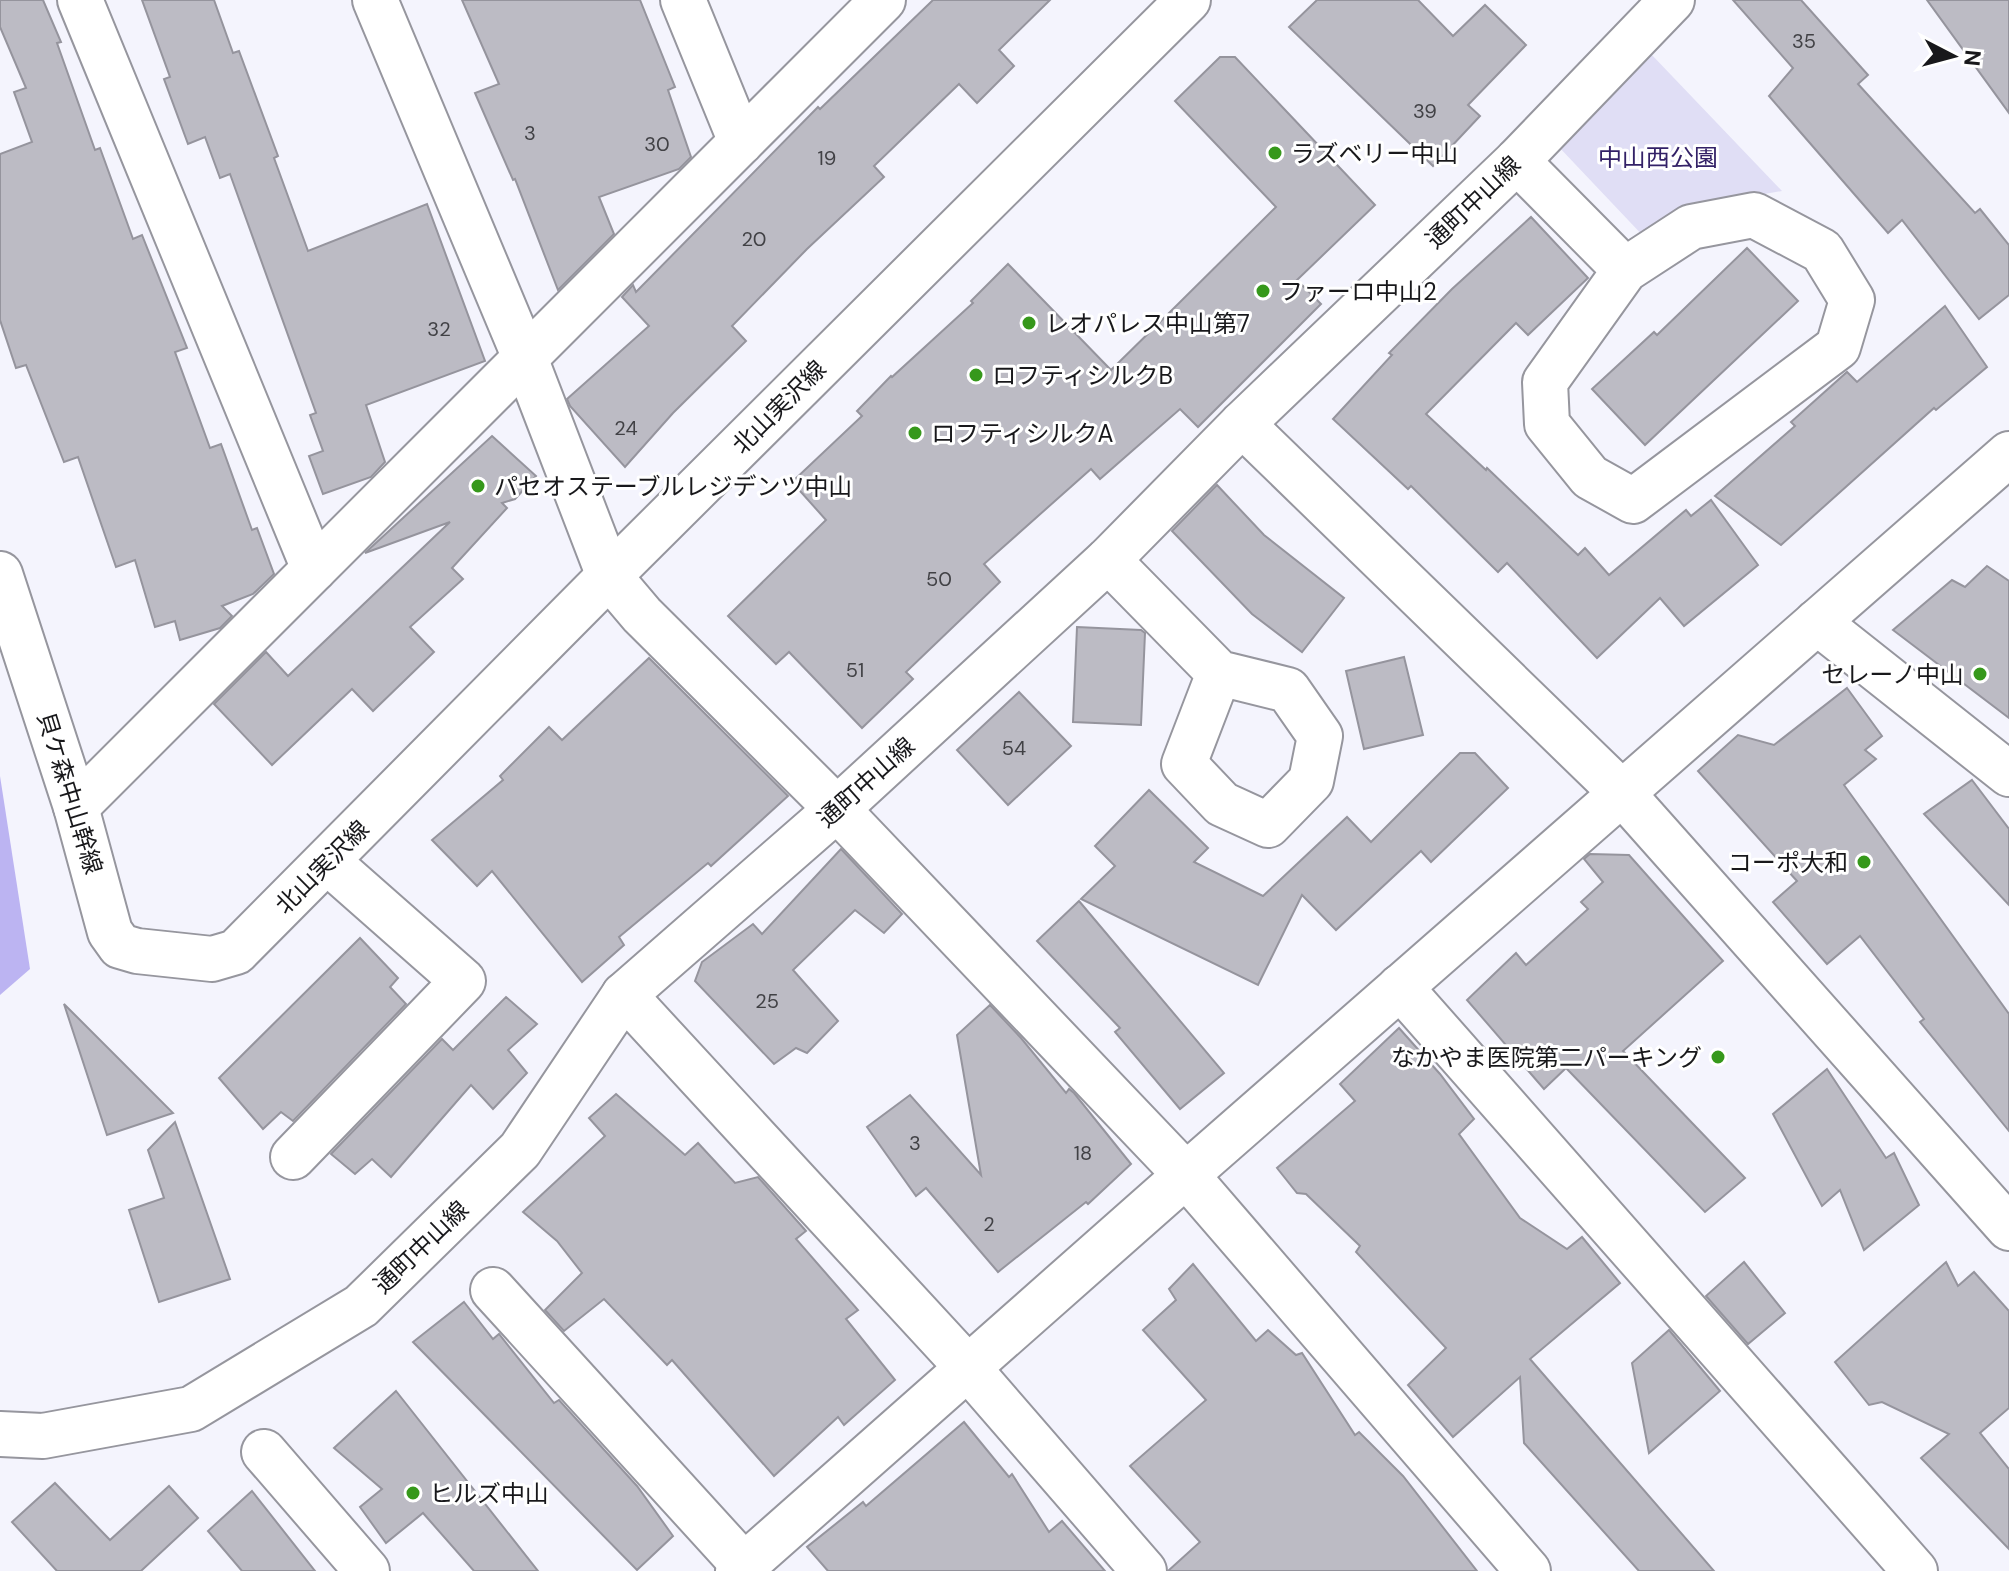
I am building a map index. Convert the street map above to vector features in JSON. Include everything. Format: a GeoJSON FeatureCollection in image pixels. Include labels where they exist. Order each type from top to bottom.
{"type":"FeatureCollection","features":[{"type":"Feature","properties":{"kind":"street"},"geometry":{"type":"LineString","coordinates":[[80,0],[314,569]]}},
{"type":"Feature","properties":{"kind":"street"},"geometry":{"type":"LineString","coordinates":[[375,0],[525,358],[609,576],[642,615],[837,809],[1186,1175],[1528,1571]]}},
{"type":"Feature","properties":{"kind":"street"},"geometry":{"type":"LineString","coordinates":[[683,0],[741,142]]}},
{"type":"Feature","properties":{"kind":"street"},"geometry":{"type":"LineString","coordinates":[[76,807],[883,0]]}},
{"type":"Feature","properties":{"kind":"street","name":"北山実沢線"},"geometry":{"type":"LineString","coordinates":[[189,957],[212,959],[236,952],[1188,0]]}},
{"type":"Feature","properties":{"kind":"street","name":"通町中山線"},"geometry":{"type":"LineString","coordinates":[[0,1434],[43,1436],[191,1409],[361,1306],[520,1150],[624,995],[837,809],[1108,560],[1242,424],[1517,161],[1672,0]]}},
{"type":"Feature","properties":{"kind":"street"},"geometry":{"type":"LineString","coordinates":[[1517,161],[1625,270]]}},
{"type":"Feature","properties":{"kind":"street"},"geometry":{"type":"LineString","coordinates":[[1754,215],[1822,251],[1852,300],[1838,347],[1633,501],[1590,477],[1547,424],[1545,382],[1625,270],[1691,227],[1754,215]]}},
{"type":"Feature","properties":{"kind":"street"},"geometry":{"type":"LineString","coordinates":[[1242,424],[1622,793],[2009,1228]]}},
{"type":"Feature","properties":{"kind":"street"},"geometry":{"type":"LineString","coordinates":[[493,1290],[744,1569],[1186,1175],[2007,459]]}},
{"type":"Feature","properties":{"kind":"street"},"geometry":{"type":"LineString","coordinates":[[1108,560],[1219,673]]}},
{"type":"Feature","properties":{"kind":"street","name":"貝ケ森中山幹線"},"geometry":{"type":"LineString","coordinates":[[0,574],[76,807],[110,932],[120,946],[189,957]]}},
{"type":"Feature","properties":{"kind":"street"},"geometry":{"type":"LineString","coordinates":[[1817,622],[2009,774]]}},
{"type":"Feature","properties":{"kind":"street"},"geometry":{"type":"LineString","coordinates":[[293,1157],[463,981],[328,862]]}},
{"type":"Feature","properties":{"kind":"street"},"geometry":{"type":"LineString","coordinates":[[1400,987],[1915,1571]]}},
{"type":"Feature","properties":{"kind":"street"},"geometry":{"type":"LineString","coordinates":[[624,995],[968,1368],[1144,1571]]}},
{"type":"Feature","properties":{"kind":"street"},"geometry":{"type":"LineString","coordinates":[[264,1452],[367,1571]]}},
{"type":"Feature","properties":{"kind":"green space","name":"中山西公園"},"geometry":{"type":"Polygon","coordinates":[[[1651,54],[1782,191],[1708,204],[1647,240],[1557,145],[1651,54]]]}},
{"type":"Feature","properties":{"kind":"shaded area"},"geometry":{"type":"Polygon","coordinates":[[[0,776],[30,969],[0,995],[0,776]]]}},
{"type":"Feature","properties":{"kind":"building"},"geometry":{"type":"Polygon","coordinates":[[[0,0],[43,0],[61,42],[57,43],[95,150],[100,148],[133,239],[142,235],[187,348],[175,352],[210,448],[221,444],[252,530],[257,528],[274,574],[253,594],[222,606],[232,616],[220,628],[180,640],[175,621],[155,627],[135,560],[116,567],[78,457],[64,462],[26,365],[16,368],[0,320],[0,154],[32,142],[14,92],[26,88],[0,27],[0,0]]]}},
{"type":"Feature","properties":{"kind":"building"},"geometry":{"type":"Polygon","coordinates":[[[142,0],[214,0],[233,53],[239,51],[278,156],[274,158],[308,251],[427,204],[485,361],[366,405],[385,462],[371,477],[323,494],[309,456],[323,451],[310,415],[316,413],[230,174],[220,178],[205,137],[188,144],[164,79],[170,77],[142,0]]]}},
{"type":"Feature","properties":{"kind":"building"},"geometry":{"type":"Polygon","coordinates":[[[462,0],[640,0],[675,87],[668,90],[691,157],[679,169],[599,197],[614,234],[558,290],[515,179],[475,93],[499,84],[462,0]]]}},
{"type":"Feature","properties":{"kind":"building"},"geometry":{"type":"Polygon","coordinates":[[[933,0],[1050,0],[999,50],[1014,66],[977,103],[959,84],[874,166],[884,177],[807,249],[732,326],[746,341],[673,413],[625,467],[567,399],[649,326],[622,297],[633,285],[636,292],[818,107],[820,109],[933,0]]]}},
{"type":"Feature","properties":{"kind":"building"},"geometry":{"type":"Polygon","coordinates":[[[1317,0],[1418,0],[1453,36],[1485,5],[1526,45],[1468,105],[1480,116],[1433,166],[1289,27],[1317,0]]]}},
{"type":"Feature","properties":{"kind":"building"},"geometry":{"type":"Polygon","coordinates":[[[1733,0],[1801,0],[1868,75],[1858,84],[1975,213],[1980,209],[2009,245],[2009,295],[1979,319],[1902,220],[1888,233],[1769,96],[1793,68],[1733,0]]]}},
{"type":"Feature","properties":{"kind":"building"},"geometry":{"type":"Polygon","coordinates":[[[1927,0],[2009,0],[2009,113],[1927,0]]]}},
{"type":"Feature","properties":{"kind":"building"},"geometry":{"type":"Polygon","coordinates":[[[1220,57],[1235,57],[1375,205],[1297,280],[1321,304],[1198,427],[1180,409],[1100,479],[1091,469],[984,564],[1000,582],[906,672],[913,679],[862,728],[789,652],[776,664],[728,616],[826,520],[792,482],[862,416],[857,411],[891,376],[973,303],[971,301],[1008,264],[1111,370],[1276,207],[1175,101],[1220,57]]]}},
{"type":"Feature","properties":{"kind":"building"},"geometry":{"type":"Polygon","coordinates":[[[1531,217],[1588,278],[1528,335],[1516,323],[1426,414],[1578,555],[1585,548],[1609,575],[1686,510],[1691,516],[1711,500],[1758,565],[1684,626],[1660,598],[1597,658],[1507,563],[1498,572],[1411,486],[1408,489],[1333,419],[1392,355],[1389,353],[1452,289],[1531,217]]]}},
{"type":"Feature","properties":{"kind":"building"},"geometry":{"type":"Polygon","coordinates":[[[1747,248],[1798,301],[1645,445],[1592,389],[1654,332],[1657,335],[1747,248]]]}},
{"type":"Feature","properties":{"kind":"building"},"geometry":{"type":"Polygon","coordinates":[[[1945,306],[1987,367],[1936,410],[1934,408],[1781,545],[1715,496],[1795,426],[1791,422],[1847,372],[1857,382],[1945,306]]]}},
{"type":"Feature","properties":{"kind":"building"},"geometry":{"type":"Polygon","coordinates":[[[492,436],[536,476],[515,499],[502,503],[507,508],[452,568],[463,579],[410,627],[434,652],[373,711],[352,689],[272,765],[214,704],[266,652],[288,676],[450,522],[365,553],[492,436]]]}},
{"type":"Feature","properties":{"kind":"building"},"geometry":{"type":"Polygon","coordinates":[[[1217,485],[1264,535],[1344,598],[1302,652],[1252,614],[1172,531],[1217,485]]]}},
{"type":"Feature","properties":{"kind":"building","name":"セレーノ中山"},"geometry":{"type":"Polygon","coordinates":[[[1987,566],[2009,581],[2009,718],[1893,630],[1952,580],[1965,587],[1987,566]]]}},
{"type":"Feature","properties":{"kind":"building"},"geometry":{"type":"Polygon","coordinates":[[[1077,627],[1141,630],[1145,633],[1141,725],[1073,722],[1077,627]]]}},
{"type":"Feature","properties":{"kind":"building"},"geometry":{"type":"Polygon","coordinates":[[[1404,657],[1423,735],[1364,749],[1346,671],[1404,657]]]}},
{"type":"Feature","properties":{"kind":"building"},"geometry":{"type":"Polygon","coordinates":[[[649,658],[788,796],[711,866],[708,863],[619,937],[624,945],[582,982],[492,871],[477,886],[432,840],[503,780],[500,776],[549,727],[562,740],[649,658]]]}},
{"type":"Feature","properties":{"kind":"building"},"geometry":{"type":"Polygon","coordinates":[[[1847,688],[1882,736],[1865,750],[1876,759],[1844,785],[2009,1014],[2009,1131],[1920,1022],[1924,1019],[1860,936],[1827,964],[1773,902],[1797,881],[1698,771],[1738,735],[1774,745],[1847,688]]]}},
{"type":"Feature","properties":{"kind":"building"},"geometry":{"type":"Polygon","coordinates":[[[1019,692],[1071,746],[1008,805],[957,750],[1019,692]]]}},
{"type":"Feature","properties":{"kind":"building"},"geometry":{"type":"Polygon","coordinates":[[[1460,753],[1475,753],[1508,788],[1431,862],[1421,851],[1336,930],[1302,895],[1258,985],[1081,899],[1115,866],[1095,846],[1149,790],[1208,848],[1194,862],[1263,896],[1347,817],[1371,842],[1460,753]]]}},
{"type":"Feature","properties":{"kind":"building"},"geometry":{"type":"Polygon","coordinates":[[[1972,780],[2009,829],[2009,905],[1924,814],[1972,780]]]}},
{"type":"Feature","properties":{"kind":"building"},"geometry":{"type":"Polygon","coordinates":[[[841,849],[902,914],[884,933],[855,910],[793,970],[838,1021],[807,1053],[796,1048],[774,1064],[695,981],[702,962],[753,924],[762,934],[841,849]]]}},
{"type":"Feature","properties":{"kind":"building"},"geometry":{"type":"Polygon","coordinates":[[[1590,854],[1629,855],[1723,961],[1623,1051],[1745,1178],[1705,1212],[1566,1068],[1544,1089],[1467,1000],[1516,953],[1526,965],[1588,909],[1581,902],[1603,882],[1584,859],[1590,854]]]}},
{"type":"Feature","properties":{"kind":"building"},"geometry":{"type":"Polygon","coordinates":[[[1079,901],[1224,1073],[1180,1109],[1115,1032],[1120,1028],[1037,941],[1079,901]]]}},
{"type":"Feature","properties":{"kind":"building"},"geometry":{"type":"Polygon","coordinates":[[[360,938],[398,978],[390,987],[406,1004],[293,1121],[281,1112],[263,1129],[219,1078],[360,938]]]}},
{"type":"Feature","properties":{"kind":"building"},"geometry":{"type":"Polygon","coordinates":[[[506,997],[537,1024],[508,1050],[527,1073],[493,1109],[471,1085],[391,1177],[372,1159],[355,1174],[331,1154],[442,1039],[453,1050],[506,997]]]}},
{"type":"Feature","properties":{"kind":"building"},"geometry":{"type":"Polygon","coordinates":[[[64,1004],[173,1113],[107,1135],[64,1004]]]}},
{"type":"Feature","properties":{"kind":"building"},"geometry":{"type":"Polygon","coordinates":[[[990,1005],[1066,1093],[1069,1089],[1074,1093],[1131,1164],[1088,1204],[1086,1202],[998,1272],[926,1188],[916,1196],[867,1127],[910,1095],[981,1175],[957,1035],[990,1005]]]}},
{"type":"Feature","properties":{"kind":"building"},"geometry":{"type":"Polygon","coordinates":[[[1399,1028],[1474,1119],[1459,1134],[1520,1218],[1567,1249],[1582,1237],[1620,1283],[1530,1359],[1714,1571],[1639,1571],[1524,1443],[1520,1377],[1453,1437],[1408,1385],[1446,1348],[1356,1252],[1360,1246],[1306,1194],[1297,1193],[1277,1168],[1355,1101],[1340,1084],[1399,1028]]]}},
{"type":"Feature","properties":{"kind":"building"},"geometry":{"type":"Polygon","coordinates":[[[1827,1069],[1886,1158],[1894,1153],[1919,1205],[1864,1250],[1840,1190],[1822,1206],[1773,1114],[1827,1069]]]}},
{"type":"Feature","properties":{"kind":"building"},"geometry":{"type":"Polygon","coordinates":[[[616,1094],[685,1155],[698,1143],[735,1183],[758,1177],[806,1231],[796,1239],[858,1310],[846,1319],[895,1380],[844,1425],[838,1417],[774,1476],[672,1360],[667,1365],[604,1299],[564,1331],[545,1310],[582,1273],[557,1241],[523,1212],[605,1136],[589,1118],[616,1094]]]}},
{"type":"Feature","properties":{"kind":"building"},"geometry":{"type":"Polygon","coordinates":[[[175,1122],[230,1279],[159,1302],[129,1210],[164,1198],[148,1150],[175,1122]]]}},
{"type":"Feature","properties":{"kind":"building"},"geometry":{"type":"Polygon","coordinates":[[[1744,1262],[1785,1313],[1748,1344],[1706,1296],[1744,1262]]]}},
{"type":"Feature","properties":{"kind":"building"},"geometry":{"type":"Polygon","coordinates":[[[1946,1262],[1958,1286],[1974,1272],[2009,1311],[2009,1408],[1980,1433],[2009,1469],[2009,1549],[1921,1458],[1949,1434],[1882,1402],[1869,1405],[1835,1362],[1946,1262]]]}},
{"type":"Feature","properties":{"kind":"building"},"geometry":{"type":"Polygon","coordinates":[[[1193,1264],[1256,1341],[1268,1330],[1296,1355],[1302,1353],[1355,1435],[1359,1432],[1403,1476],[1477,1571],[1168,1571],[1200,1542],[1130,1466],[1206,1400],[1143,1330],[1176,1300],[1169,1289],[1193,1264]]]}},
{"type":"Feature","properties":{"kind":"building"},"geometry":{"type":"Polygon","coordinates":[[[464,1302],[493,1339],[499,1334],[554,1403],[559,1400],[637,1486],[673,1536],[637,1570],[413,1342],[464,1302]]]}},
{"type":"Feature","properties":{"kind":"building"},"geometry":{"type":"Polygon","coordinates":[[[1669,1330],[1720,1391],[1649,1453],[1632,1363],[1669,1330]]]}},
{"type":"Feature","properties":{"kind":"building"},"geometry":{"type":"Polygon","coordinates":[[[396,1391],[538,1571],[474,1571],[423,1513],[386,1543],[360,1507],[382,1489],[334,1448],[396,1391]]]}},
{"type":"Feature","properties":{"kind":"building"},"geometry":{"type":"Polygon","coordinates":[[[964,1422],[1009,1477],[1012,1474],[1049,1532],[1062,1521],[1105,1571],[828,1571],[807,1547],[863,1502],[866,1506],[964,1422]]]}},
{"type":"Feature","properties":{"kind":"building"},"geometry":{"type":"Polygon","coordinates":[[[55,1483],[110,1540],[169,1486],[198,1518],[141,1571],[57,1571],[12,1522],[55,1483]]]}},
{"type":"Feature","properties":{"kind":"building"},"geometry":{"type":"Polygon","coordinates":[[[252,1491],[315,1571],[242,1571],[208,1531],[252,1491]]]}},
{"type":"Feature","properties":{"kind":"place","name":"ラズベリー中山"},"geometry":{"type":"Point","coordinates":[1275,153]}},
{"type":"Feature","properties":{"kind":"place","name":"ファーロ中山2"},"geometry":{"type":"Point","coordinates":[1263,291]}},
{"type":"Feature","properties":{"kind":"place","name":"レオパレス中山第7"},"geometry":{"type":"Point","coordinates":[1029,323]}},
{"type":"Feature","properties":{"kind":"place","name":"ロフティシルクB"},"geometry":{"type":"Point","coordinates":[976,375]}},
{"type":"Feature","properties":{"kind":"place","name":"ロフティシルクA"},"geometry":{"type":"Point","coordinates":[915,433]}},
{"type":"Feature","properties":{"kind":"place","name":"パセオステーブルレジデンツ中山"},"geometry":{"type":"Point","coordinates":[478,486]}},
{"type":"Feature","properties":{"kind":"place","name":"セレーノ中山"},"geometry":{"type":"Point","coordinates":[1980,674]}},
{"type":"Feature","properties":{"kind":"place","name":"コーポ大和"},"geometry":{"type":"Point","coordinates":[1864,862]}},
{"type":"Feature","properties":{"kind":"place","name":"なかやま医院第二パーキング"},"geometry":{"type":"Point","coordinates":[1718,1057]}},
{"type":"Feature","properties":{"kind":"place","name":"ヒルズ中山"},"geometry":{"type":"Point","coordinates":[413,1493]}}]}
